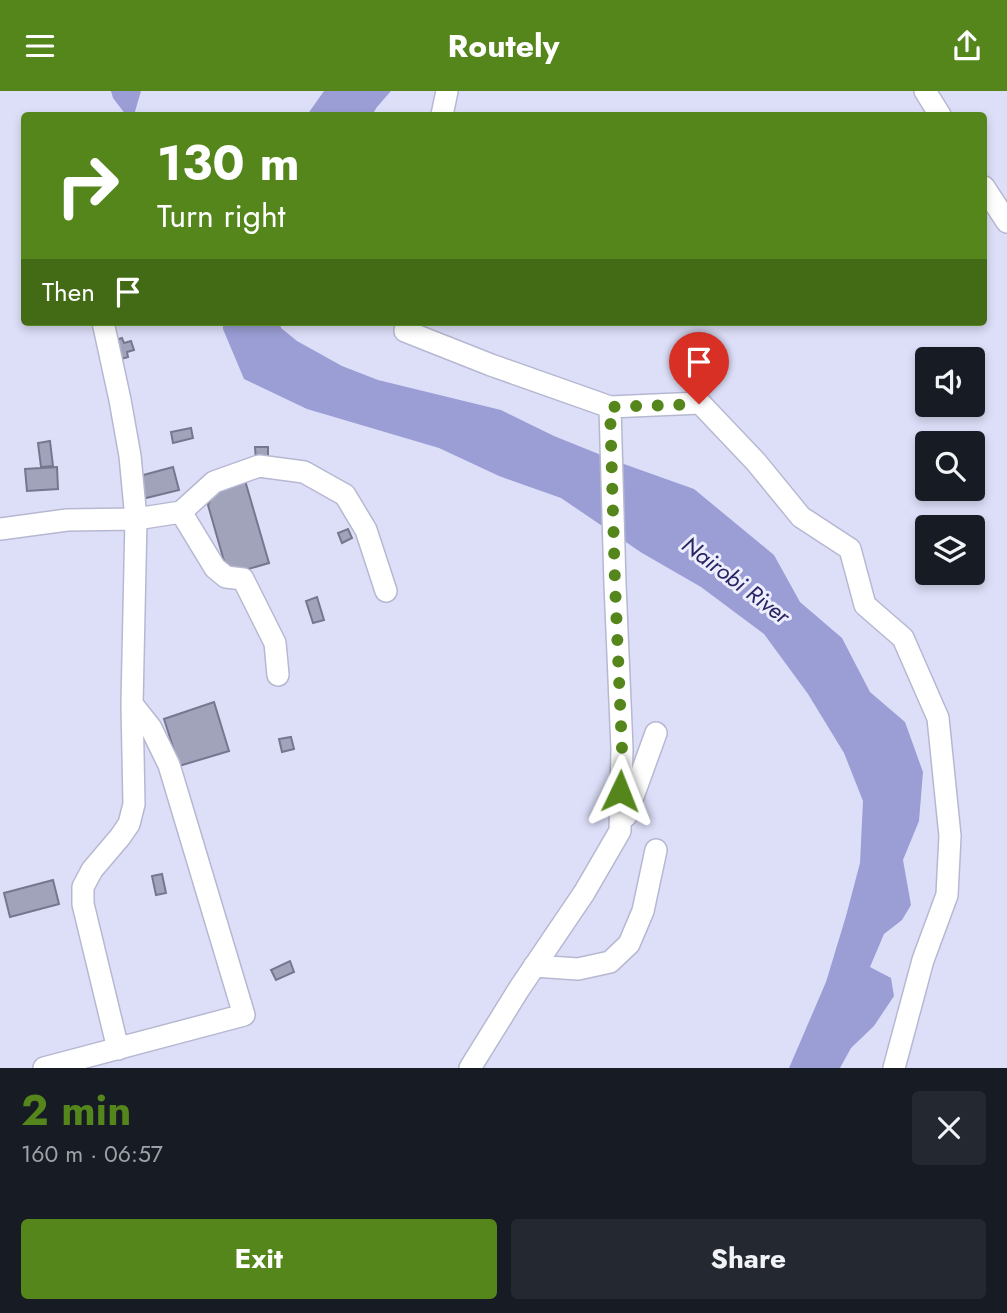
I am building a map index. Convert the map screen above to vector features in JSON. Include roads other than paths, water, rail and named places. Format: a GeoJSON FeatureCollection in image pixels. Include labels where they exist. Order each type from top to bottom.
{"type":"FeatureCollection","features":[{"type":"Feature","properties":{"kind":"street"},"geometry":{"type":"LineString","coordinates":[[443,112],[447,91]]}},
{"type":"Feature","properties":{"kind":"street"},"geometry":{"type":"LineString","coordinates":[[925,91],[938,112]]}},
{"type":"Feature","properties":{"kind":"street"},"geometry":{"type":"LineString","coordinates":[[987,192],[1007,222]]}},
{"type":"Feature","properties":{"kind":"street"},"geometry":{"type":"LineString","coordinates":[[104,326],[130,456],[136,519],[132,704],[134,804],[129,824],[92,870],[83,887],[83,904],[118,1049]]}},
{"type":"Feature","properties":{"kind":"street"},"geometry":{"type":"LineString","coordinates":[[406,326],[405,331],[610,407],[699,404],[757,462],[802,517],[850,549],[865,605],[903,638],[938,718],[950,836],[947,895],[923,960],[894,1068]]}},
{"type":"Feature","properties":{"kind":"street"},"geometry":{"type":"LineString","coordinates":[[610,407],[622,749],[620,831]]}},
{"type":"Feature","properties":{"kind":"street"},"geometry":{"type":"LineString","coordinates":[[0,529],[67,520],[136,519],[181,512],[214,482],[259,466],[304,472],[345,495],[366,530],[386,591]]}},
{"type":"Feature","properties":{"kind":"street"},"geometry":{"type":"LineString","coordinates":[[181,512],[215,568],[226,577],[243,579],[275,643],[278,674]]}},
{"type":"Feature","properties":{"kind":"street"},"geometry":{"type":"LineString","coordinates":[[44,1068],[244,1016],[169,765],[151,728],[132,704]]}},
{"type":"Feature","properties":{"kind":"street"},"geometry":{"type":"LineString","coordinates":[[474,1067],[534,966],[584,893],[620,831],[656,733]]}},
{"type":"Feature","properties":{"kind":"street"},"geometry":{"type":"LineString","coordinates":[[534,966],[578,969],[610,961],[620,953],[629,944],[643,911],[656,850]]}},
{"type":"Feature","properties":{"kind":"water"},"geometry":{"type":"Polygon","coordinates":[[[111,91],[141,91],[135,112],[124,112],[111,91]]]}},
{"type":"Feature","properties":{"kind":"water"},"geometry":{"type":"Polygon","coordinates":[[[324,91],[391,91],[374,112],[309,112],[324,91]]]}},
{"type":"Feature","properties":{"kind":"water","name":"Nairobi River"},"geometry":{"type":"Polygon","coordinates":[[[223,326],[281,326],[297,341],[342,366],[378,380],[501,410],[554,436],[694,489],[774,555],[800,602],[842,638],[870,692],[905,722],[923,772],[919,821],[903,860],[911,905],[902,920],[884,934],[870,967],[891,978],[894,996],[874,1026],[851,1048],[840,1068],[789,1068],[826,982],[846,916],[860,863],[863,801],[844,753],[808,694],[764,634],[701,587],[642,553],[561,498],[499,476],[439,448],[307,409],[244,379],[223,326]]]}}]}
